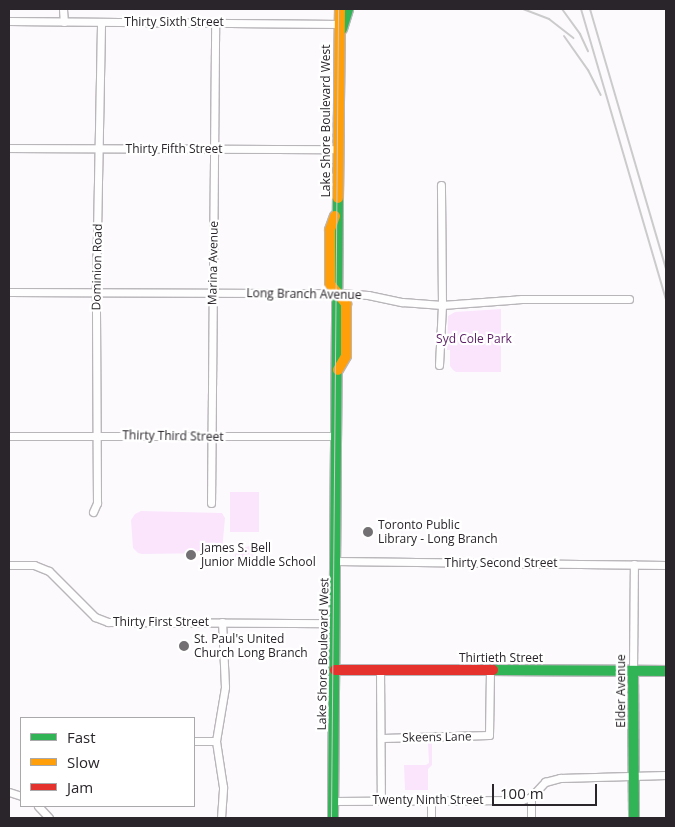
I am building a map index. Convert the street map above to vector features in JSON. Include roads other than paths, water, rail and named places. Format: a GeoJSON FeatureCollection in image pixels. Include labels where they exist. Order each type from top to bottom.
{"type":"FeatureCollection","features":[{"type":"Feature","properties":{"kind":"main road","name":"Lake Shore Boulevard West"},"geometry":{"type":"LineString","coordinates":[[333,818],[338,371],[346,356],[346,304],[330,284],[330,230],[338,207],[340,9]]}},
{"type":"Feature","properties":{"kind":"main road","name":"Lake Shore Boulevard West"},"geometry":{"type":"LineString","coordinates":[[340,35],[348,15],[348,9]]}},
{"type":"Feature","properties":{"kind":"main road","name":"Thirtieth Street"},"geometry":{"type":"LineString","coordinates":[[335,670],[666,671]]}},
{"type":"Feature","properties":{"kind":"main road","name":"Elder Avenue"},"geometry":{"type":"LineString","coordinates":[[633,671],[634,818]]}},
{"type":"Feature","properties":{"kind":"street"},"geometry":{"type":"LineString","coordinates":[[64,9],[64,22]]}},
{"type":"Feature","properties":{"kind":"street","name":"Thirty Sixth Street"},"geometry":{"type":"LineString","coordinates":[[9,22],[340,24]]}},
{"type":"Feature","properties":{"kind":"street","name":"Dominion Road"},"geometry":{"type":"LineString","coordinates":[[93,512],[97,503],[96,292],[101,22]]}},
{"type":"Feature","properties":{"kind":"street","name":"Marina Avenue"},"geometry":{"type":"LineString","coordinates":[[211,503],[215,23]]}},
{"type":"Feature","properties":{"kind":"street","name":"Thirty Fifth Street"},"geometry":{"type":"LineString","coordinates":[[9,148],[338,149]]}},
{"type":"Feature","properties":{"kind":"street"},"geometry":{"type":"LineString","coordinates":[[439,366],[442,305],[441,185]]}},
{"type":"Feature","properties":{"kind":"street","name":"Long Branch Avenue"},"geometry":{"type":"LineString","coordinates":[[9,292],[338,293],[368,295],[402,302],[442,305],[522,299],[629,299]]}},
{"type":"Feature","properties":{"kind":"street","name":"Thirty Third Street"},"geometry":{"type":"LineString","coordinates":[[9,436],[337,436]]}},
{"type":"Feature","properties":{"kind":"street","name":"Thirty Second Street"},"geometry":{"type":"LineString","coordinates":[[336,561],[666,565]]}},
{"type":"Feature","properties":{"kind":"street","name":"Elder Avenue"},"geometry":{"type":"LineString","coordinates":[[633,671],[634,564]]}},
{"type":"Feature","properties":{"kind":"street","name":"Thirty First Street"},"geometry":{"type":"LineString","coordinates":[[9,566],[34,565],[49,571],[95,617],[108,622],[335,623]]}},
{"type":"Feature","properties":{"kind":"street"},"geometry":{"type":"LineString","coordinates":[[221,818],[224,787],[216,741],[225,686],[222,622]]}},
{"type":"Feature","properties":{"kind":"street"},"geometry":{"type":"LineString","coordinates":[[380,670],[381,801]]}},
{"type":"Feature","properties":{"kind":"street","name":"Skeens Lane"},"geometry":{"type":"LineString","coordinates":[[382,738],[488,735],[490,671]]}},
{"type":"Feature","properties":{"kind":"street"},"geometry":{"type":"LineString","coordinates":[[195,741],[216,741]]}},
{"type":"Feature","properties":{"kind":"street"},"geometry":{"type":"LineString","coordinates":[[531,818],[531,797],[544,782],[560,778],[666,775]]}},
{"type":"Feature","properties":{"kind":"street","name":"Twenty Ninth Street"},"geometry":{"type":"LineString","coordinates":[[333,801],[522,800],[531,797]]}},
{"type":"Feature","properties":{"kind":"street"},"geometry":{"type":"LineString","coordinates":[[431,801],[431,818]]}},
{"type":"Feature","properties":{"kind":"street"},"geometry":{"type":"LineString","coordinates":[[39,807],[49,818]]}},
{"type":"Feature","properties":{"kind":"tram line"},"geometry":{"type":"LineString","coordinates":[[331,818],[338,9]]}},
{"type":"Feature","properties":{"kind":"railway"},"geometry":{"type":"LineString","coordinates":[[523,9],[549,19],[573,38]]}},
{"type":"Feature","properties":{"kind":"railway"},"geometry":{"type":"LineString","coordinates":[[562,9],[580,34],[588,51]]}},
{"type":"Feature","properties":{"kind":"railway"},"geometry":{"type":"LineString","coordinates":[[581,9],[666,299]]}},
{"type":"Feature","properties":{"kind":"railway"},"geometry":{"type":"LineString","coordinates":[[590,9],[666,269]]}},
{"type":"Feature","properties":{"kind":"railway"},"geometry":{"type":"LineString","coordinates":[[564,36],[588,70],[601,95]]}},
{"type":"Feature","properties":{"kind":"place","name":"Toronto Public Library - Long Branch"},"geometry":{"type":"Point","coordinates":[368,532]}},
{"type":"Feature","properties":{"kind":"place","name":"James S. Bell Junior Middle School"},"geometry":{"type":"Point","coordinates":[191,555]}},
{"type":"Feature","properties":{"kind":"place","name":"St. Paul's United Church Long Branch"},"geometry":{"type":"Point","coordinates":[184,646]}},
{"type":"Feature","properties":{"kind":"park label","name":"Syd Cole Park"},"geometry":{"type":"Point","coordinates":[474,339]}}]}
